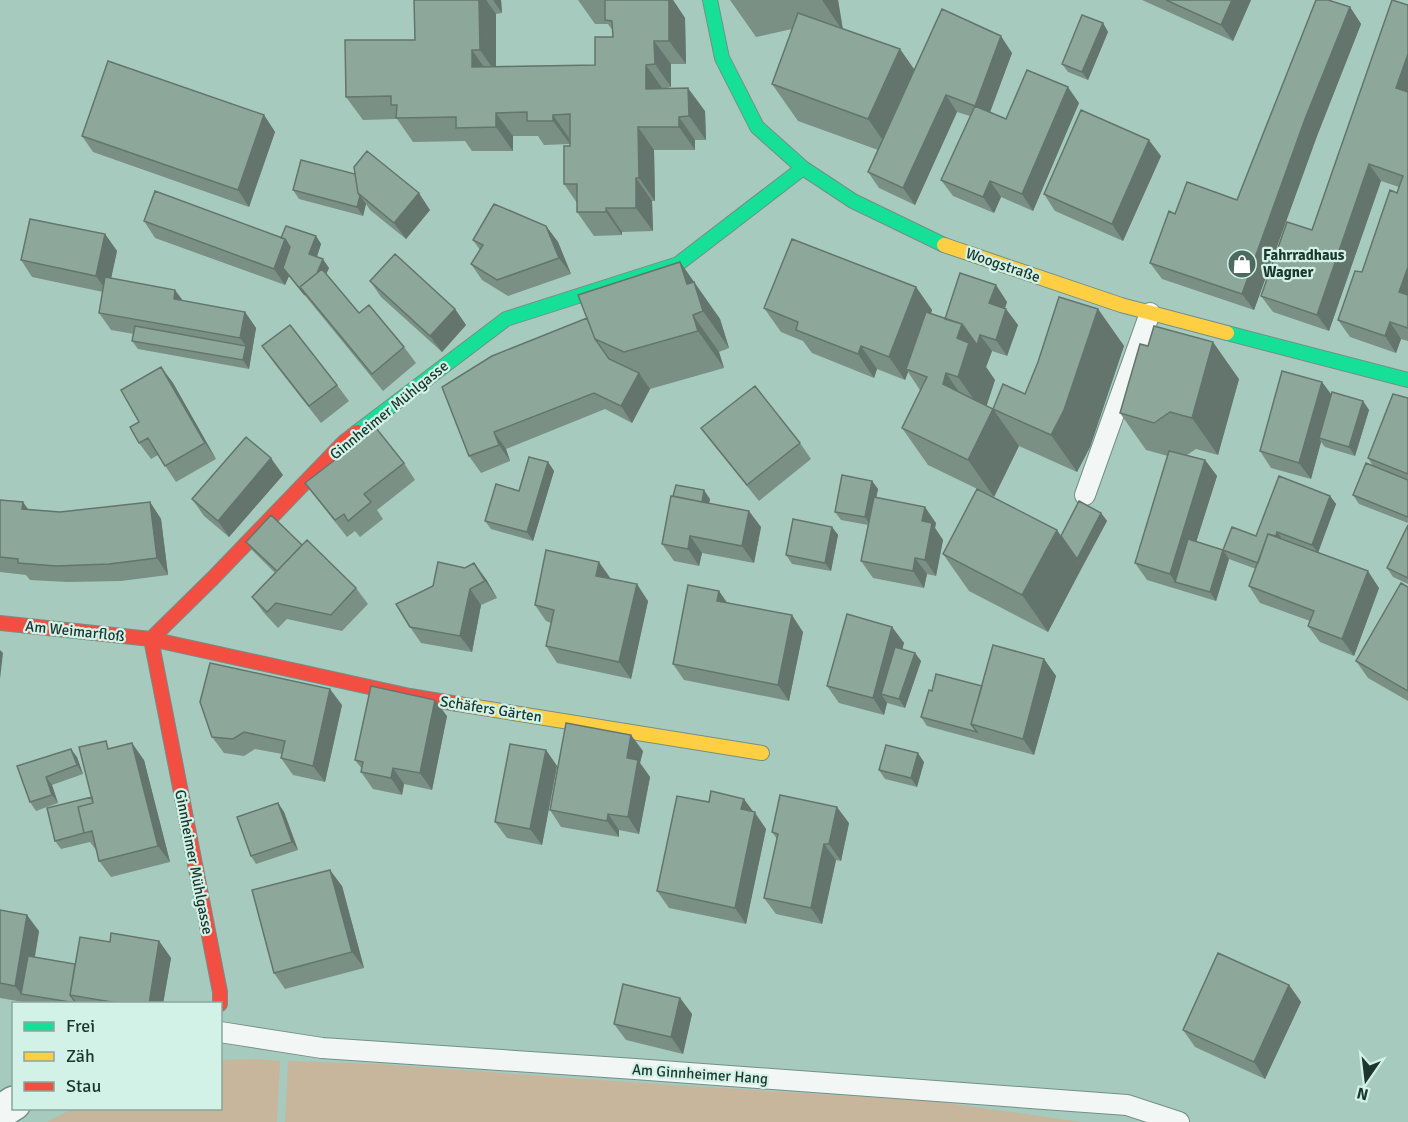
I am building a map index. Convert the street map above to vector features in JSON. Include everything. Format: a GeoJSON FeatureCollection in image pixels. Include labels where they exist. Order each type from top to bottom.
{"type":"FeatureCollection","features":[{"type":"Feature","properties":{"kind":"street","name":"Woogstraße"},"geometry":{"type":"LineString","coordinates":[[710,0],[722,58],[757,127],[803,168],[853,201],[937,243],[1121,305],[1408,380]]}},
{"type":"Feature","properties":{"kind":"street","name":"Ginnheimer Mühlgasse"},"geometry":{"type":"LineString","coordinates":[[220,1002],[220,992],[150,639],[344,442],[497,325],[506,319],[678,264],[803,168]]}},
{"type":"Feature","properties":{"kind":"street","name":"Am Weimarfloß"},"geometry":{"type":"LineString","coordinates":[[0,623],[150,639]]}},
{"type":"Feature","properties":{"kind":"street","name":"Schäfers Gärten"},"geometry":{"type":"LineString","coordinates":[[150,639],[410,696],[762,753]]}},
{"type":"Feature","properties":{"kind":"lane"},"geometry":{"type":"LineString","coordinates":[[1085,495],[1150,312]]}},
{"type":"Feature","properties":{"kind":"lane","name":"Am Ginnheimer Hang"},"geometry":{"type":"LineString","coordinates":[[222,1032],[322,1048],[1127,1106],[1179,1122]]}},
{"type":"Feature","properties":{"kind":"shaded area"},"geometry":{"type":"Polygon","coordinates":[[[222,1060],[280,1061],[277,1122],[47,1122],[70,1110],[222,1110],[222,1060]]]}},
{"type":"Feature","properties":{"kind":"shaded area"},"geometry":{"type":"Polygon","coordinates":[[[288,1061],[378,1064],[932,1101],[1082,1122],[285,1122],[288,1061]]]}},
{"type":"Feature","properties":{"kind":"building"},"geometry":{"type":"Polygon","coordinates":[[[414,0],[479,0],[480,50],[472,50],[472,67],[595,65],[595,37],[613,37],[612,21],[605,20],[605,0],[669,0],[669,41],[654,41],[655,64],[646,65],[646,89],[688,88],[689,116],[679,117],[679,127],[638,127],[639,178],[636,178],[636,208],[606,208],[606,212],[577,212],[577,184],[564,184],[564,146],[570,146],[570,114],[553,115],[553,121],[527,121],[527,112],[496,113],[496,127],[456,128],[456,117],[396,118],[397,105],[391,105],[391,96],[346,97],[345,40],[415,40],[414,0]]]}},
{"type":"Feature","properties":{"kind":"building"},"geometry":{"type":"Polygon","coordinates":[[[1166,0],[1232,0],[1221,25],[1166,0]]]}},
{"type":"Feature","properties":{"kind":"building"},"geometry":{"type":"Polygon","coordinates":[[[1316,0],[1328,0],[1350,7],[1305,119],[1242,294],[1150,263],[1169,211],[1175,214],[1187,182],[1237,200],[1316,0]]]}},
{"type":"Feature","properties":{"kind":"building"},"geometry":{"type":"Polygon","coordinates":[[[1392,0],[1408,5],[1408,54],[1396,88],[1408,92],[1408,267],[1399,292],[1408,295],[1408,328],[1390,322],[1385,336],[1338,320],[1355,271],[1362,272],[1390,190],[1397,193],[1403,176],[1369,164],[1317,315],[1261,296],[1287,222],[1312,230],[1392,0]]]}},
{"type":"Feature","properties":{"kind":"building"},"geometry":{"type":"Polygon","coordinates":[[[942,9],[1001,36],[975,106],[946,95],[903,188],[868,172],[942,9]]]}},
{"type":"Feature","properties":{"kind":"building"},"geometry":{"type":"Polygon","coordinates":[[[798,13],[900,49],[868,119],[772,84],[798,13]]]}},
{"type":"Feature","properties":{"kind":"building"},"geometry":{"type":"Polygon","coordinates":[[[1082,15],[1103,23],[1082,72],[1062,64],[1082,15]]]}},
{"type":"Feature","properties":{"kind":"building"},"geometry":{"type":"Polygon","coordinates":[[[108,61],[264,115],[238,190],[82,136],[108,61]]]}},
{"type":"Feature","properties":{"kind":"building"},"geometry":{"type":"Polygon","coordinates":[[[1027,70],[1068,87],[1022,194],[990,181],[983,197],[941,180],[975,106],[1006,119],[1027,70]]]}},
{"type":"Feature","properties":{"kind":"building"},"geometry":{"type":"Polygon","coordinates":[[[1081,110],[1149,140],[1112,224],[1044,194],[1081,110]]]}},
{"type":"Feature","properties":{"kind":"building"},"geometry":{"type":"Polygon","coordinates":[[[367,151],[419,193],[394,223],[358,193],[354,167],[367,151]]]}},
{"type":"Feature","properties":{"kind":"building"},"geometry":{"type":"Polygon","coordinates":[[[301,160],[355,174],[360,196],[357,207],[293,190],[301,160]]]}},
{"type":"Feature","properties":{"kind":"building"},"geometry":{"type":"Polygon","coordinates":[[[155,191],[285,239],[274,269],[144,221],[155,191]]]}},
{"type":"Feature","properties":{"kind":"building"},"geometry":{"type":"Polygon","coordinates":[[[494,204],[546,226],[559,258],[497,280],[471,264],[483,245],[473,240],[494,204]]]}},
{"type":"Feature","properties":{"kind":"building"},"geometry":{"type":"Polygon","coordinates":[[[30,219],[105,234],[96,276],[21,260],[30,219]]]}},
{"type":"Feature","properties":{"kind":"building"},"geometry":{"type":"Polygon","coordinates":[[[286,226],[316,236],[309,254],[323,259],[317,273],[300,287],[305,295],[283,268],[290,247],[285,239],[281,238],[286,226]]]}},
{"type":"Feature","properties":{"kind":"building"},"geometry":{"type":"Polygon","coordinates":[[[792,239],[916,287],[889,357],[861,346],[858,354],[796,330],[798,322],[764,308],[792,239]]]}},
{"type":"Feature","properties":{"kind":"building"},"geometry":{"type":"Polygon","coordinates":[[[395,254],[455,309],[430,336],[370,281],[395,254]]]}},
{"type":"Feature","properties":{"kind":"building"},"geometry":{"type":"Polygon","coordinates":[[[680,262],[687,284],[694,282],[703,311],[693,315],[698,331],[624,352],[595,339],[578,295],[680,262]]]}},
{"type":"Feature","properties":{"kind":"building"},"geometry":{"type":"Polygon","coordinates":[[[322,269],[359,313],[369,305],[404,347],[372,374],[300,287],[322,269]]]}},
{"type":"Feature","properties":{"kind":"building"},"geometry":{"type":"Polygon","coordinates":[[[960,273],[996,285],[989,303],[1006,309],[996,340],[980,335],[977,345],[962,324],[945,319],[960,273]]]}},
{"type":"Feature","properties":{"kind":"building"},"geometry":{"type":"Polygon","coordinates":[[[105,277],[175,290],[174,299],[245,312],[240,338],[99,313],[105,277]]]}},
{"type":"Feature","properties":{"kind":"building"},"geometry":{"type":"Polygon","coordinates":[[[1059,297],[1098,309],[1064,410],[1051,435],[993,409],[1003,384],[1025,394],[1059,297]]]}},
{"type":"Feature","properties":{"kind":"building"},"geometry":{"type":"Polygon","coordinates":[[[926,312],[962,324],[957,338],[969,343],[958,377],[946,373],[943,384],[993,409],[968,460],[902,428],[927,377],[906,369],[926,312]]]}},
{"type":"Feature","properties":{"kind":"building"},"geometry":{"type":"Polygon","coordinates":[[[587,318],[595,339],[609,359],[639,373],[621,406],[594,393],[494,432],[499,445],[469,456],[442,387],[492,356],[587,318]]]}},
{"type":"Feature","properties":{"kind":"building"},"geometry":{"type":"Polygon","coordinates":[[[290,325],[337,385],[309,406],[262,346],[290,325]]]}},
{"type":"Feature","properties":{"kind":"building"},"geometry":{"type":"Polygon","coordinates":[[[135,326],[246,346],[243,360],[132,341],[135,326]]]}},
{"type":"Feature","properties":{"kind":"building"},"geometry":{"type":"Polygon","coordinates":[[[1154,326],[1213,342],[1192,418],[1170,412],[1154,423],[1120,413],[1140,344],[1148,346],[1154,326]]]}},
{"type":"Feature","properties":{"kind":"building"},"geometry":{"type":"Polygon","coordinates":[[[161,367],[205,443],[165,466],[148,438],[139,443],[130,427],[139,422],[121,390],[161,367]]]}},
{"type":"Feature","properties":{"kind":"building"},"geometry":{"type":"Polygon","coordinates":[[[1282,371],[1322,382],[1299,463],[1260,451],[1282,371]]]}},
{"type":"Feature","properties":{"kind":"building"},"geometry":{"type":"Polygon","coordinates":[[[755,386],[800,443],[747,485],[701,428],[755,386]]]}},
{"type":"Feature","properties":{"kind":"building"},"geometry":{"type":"Polygon","coordinates":[[[1332,392],[1363,401],[1349,447],[1319,438],[1332,392]]]}},
{"type":"Feature","properties":{"kind":"building"},"geometry":{"type":"Polygon","coordinates":[[[1393,394],[1408,398],[1408,474],[1368,458],[1393,394]]]}},
{"type":"Feature","properties":{"kind":"building"},"geometry":{"type":"Polygon","coordinates":[[[376,428],[404,463],[364,494],[371,502],[348,521],[344,514],[335,520],[305,483],[376,428]]]}},
{"type":"Feature","properties":{"kind":"building"},"geometry":{"type":"Polygon","coordinates":[[[246,437],[271,458],[218,521],[192,499],[246,437]]]}},
{"type":"Feature","properties":{"kind":"building"},"geometry":{"type":"Polygon","coordinates":[[[1169,451],[1205,460],[1170,574],[1135,563],[1169,451]]]}},
{"type":"Feature","properties":{"kind":"building"},"geometry":{"type":"Polygon","coordinates":[[[529,457],[548,462],[527,532],[485,521],[496,484],[519,491],[529,457]]]}},
{"type":"Feature","properties":{"kind":"building"},"geometry":{"type":"Polygon","coordinates":[[[1366,463],[1408,480],[1408,517],[1353,495],[1366,463]]]}},
{"type":"Feature","properties":{"kind":"building"},"geometry":{"type":"Polygon","coordinates":[[[842,475],[872,481],[865,517],[835,512],[842,475]]]}},
{"type":"Feature","properties":{"kind":"building"},"geometry":{"type":"Polygon","coordinates":[[[1279,476],[1330,496],[1312,545],[1277,532],[1276,536],[1268,534],[1258,563],[1223,550],[1232,527],[1256,536],[1279,476]]]}},
{"type":"Feature","properties":{"kind":"building"},"geometry":{"type":"Polygon","coordinates":[[[676,485],[704,490],[702,502],[673,496],[676,485]]]}},
{"type":"Feature","properties":{"kind":"building"},"geometry":{"type":"Polygon","coordinates":[[[977,489],[1057,530],[1022,595],[943,554],[977,489]]]}},
{"type":"Feature","properties":{"kind":"building"},"geometry":{"type":"Polygon","coordinates":[[[671,496],[749,511],[742,546],[690,536],[688,549],[662,544],[671,496]]]}},
{"type":"Feature","properties":{"kind":"building"},"geometry":{"type":"Polygon","coordinates":[[[874,497],[925,507],[922,521],[932,523],[925,560],[915,558],[913,571],[861,561],[874,497]]]}},
{"type":"Feature","properties":{"kind":"building"},"geometry":{"type":"Polygon","coordinates":[[[0,500],[23,502],[22,509],[60,512],[150,502],[157,558],[109,564],[56,566],[18,563],[18,559],[0,557],[0,500]]]}},
{"type":"Feature","properties":{"kind":"building"},"geometry":{"type":"Polygon","coordinates":[[[1079,501],[1101,513],[1077,559],[1061,536],[1079,501]]]}},
{"type":"Feature","properties":{"kind":"building"},"geometry":{"type":"Polygon","coordinates":[[[271,515],[302,545],[277,571],[246,542],[271,515]]]}},
{"type":"Feature","properties":{"kind":"building"},"geometry":{"type":"Polygon","coordinates":[[[793,519],[832,527],[825,563],[786,555],[793,519]]]}},
{"type":"Feature","properties":{"kind":"building"},"geometry":{"type":"Polygon","coordinates":[[[1408,525],[1408,578],[1387,568],[1408,525]]]}},
{"type":"Feature","properties":{"kind":"building"},"geometry":{"type":"Polygon","coordinates":[[[1268,534],[1368,571],[1342,639],[1308,626],[1314,611],[1249,586],[1268,534]]]}},
{"type":"Feature","properties":{"kind":"building"},"geometry":{"type":"Polygon","coordinates":[[[1188,539],[1223,550],[1210,592],[1175,582],[1188,539]]]}},
{"type":"Feature","properties":{"kind":"building"},"geometry":{"type":"Polygon","coordinates":[[[307,540],[356,588],[331,615],[276,603],[267,612],[252,597],[307,540]]]}},
{"type":"Feature","properties":{"kind":"building"},"geometry":{"type":"Polygon","coordinates":[[[546,550],[599,562],[596,576],[637,584],[619,662],[546,646],[554,610],[535,605],[546,550]]]}},
{"type":"Feature","properties":{"kind":"building"},"geometry":{"type":"Polygon","coordinates":[[[438,562],[465,568],[474,563],[485,581],[470,589],[460,636],[410,627],[396,604],[433,586],[438,562]]]}},
{"type":"Feature","properties":{"kind":"building"},"geometry":{"type":"Polygon","coordinates":[[[1401,583],[1408,587],[1408,691],[1356,661],[1401,583]]]}},
{"type":"Feature","properties":{"kind":"building"},"geometry":{"type":"Polygon","coordinates":[[[688,585],[719,591],[717,601],[792,615],[778,685],[673,664],[688,585]]]}},
{"type":"Feature","properties":{"kind":"building"},"geometry":{"type":"Polygon","coordinates":[[[847,614],[892,627],[873,698],[827,686],[847,614]]]}},
{"type":"Feature","properties":{"kind":"building"},"geometry":{"type":"Polygon","coordinates":[[[993,645],[1044,659],[1023,739],[971,724],[993,645]]]}},
{"type":"Feature","properties":{"kind":"building"},"geometry":{"type":"Polygon","coordinates":[[[895,647],[915,653],[899,699],[881,694],[895,647]]]}},
{"type":"Feature","properties":{"kind":"building"},"geometry":{"type":"Polygon","coordinates":[[[210,663],[330,689],[313,766],[281,758],[285,741],[244,732],[233,739],[212,737],[200,702],[210,663]]]}},
{"type":"Feature","properties":{"kind":"building"},"geometry":{"type":"Polygon","coordinates":[[[936,674],[982,686],[971,724],[977,732],[921,717],[929,690],[932,691],[936,674]]]}},
{"type":"Feature","properties":{"kind":"building"},"geometry":{"type":"Polygon","coordinates":[[[371,686],[435,700],[420,773],[393,768],[391,778],[361,772],[363,762],[355,760],[371,686]]]}},
{"type":"Feature","properties":{"kind":"building"},"geometry":{"type":"Polygon","coordinates":[[[566,723],[631,735],[627,758],[638,760],[628,817],[608,814],[607,821],[550,810],[566,723]]]}},
{"type":"Feature","properties":{"kind":"building"},"geometry":{"type":"Polygon","coordinates":[[[106,741],[108,749],[132,743],[158,846],[99,861],[92,831],[84,833],[78,807],[93,803],[79,747],[106,741]]]}},
{"type":"Feature","properties":{"kind":"building"},"geometry":{"type":"Polygon","coordinates":[[[510,744],[546,750],[530,829],[495,822],[510,744]]]}},
{"type":"Feature","properties":{"kind":"building"},"geometry":{"type":"Polygon","coordinates":[[[886,745],[918,753],[911,778],[879,770],[886,745]]]}},
{"type":"Feature","properties":{"kind":"building"},"geometry":{"type":"Polygon","coordinates":[[[71,749],[77,765],[46,777],[52,795],[30,802],[17,766],[71,749]]]}},
{"type":"Feature","properties":{"kind":"building"},"geometry":{"type":"Polygon","coordinates":[[[711,791],[744,799],[741,809],[755,812],[735,908],[657,891],[677,796],[709,802],[711,791]]]}},
{"type":"Feature","properties":{"kind":"building"},"geometry":{"type":"Polygon","coordinates":[[[780,795],[837,807],[829,844],[824,844],[811,908],[764,898],[778,834],[772,832],[780,795]]]}},
{"type":"Feature","properties":{"kind":"building"},"geometry":{"type":"Polygon","coordinates":[[[92,797],[93,803],[78,807],[84,833],[55,841],[47,808],[92,797]]]}},
{"type":"Feature","properties":{"kind":"building"},"geometry":{"type":"Polygon","coordinates":[[[278,803],[292,842],[251,856],[237,817],[278,803]]]}},
{"type":"Feature","properties":{"kind":"building"},"geometry":{"type":"Polygon","coordinates":[[[330,870],[352,952],[274,973],[252,890],[330,870]]]}},
{"type":"Feature","properties":{"kind":"building"},"geometry":{"type":"Polygon","coordinates":[[[0,910],[27,915],[15,986],[0,983],[0,910]]]}},
{"type":"Feature","properties":{"kind":"building"},"geometry":{"type":"Polygon","coordinates":[[[111,933],[159,941],[149,1002],[111,1002],[70,995],[80,937],[110,942],[111,933]]]}},
{"type":"Feature","properties":{"kind":"building"},"geometry":{"type":"Polygon","coordinates":[[[1218,953],[1289,985],[1254,1062],[1183,1030],[1218,953]]]}},
{"type":"Feature","properties":{"kind":"building"},"geometry":{"type":"Polygon","coordinates":[[[28,956],[75,964],[70,995],[75,1002],[21,994],[28,956]]]}},
{"type":"Feature","properties":{"kind":"building"},"geometry":{"type":"Polygon","coordinates":[[[623,984],[680,998],[671,1037],[614,1024],[623,984]]]}},
{"type":"Feature","properties":{"kind":"traffic: fast"},"geometry":{"type":"LineString","coordinates":[[710,0],[722,58],[757,127],[803,168],[853,201],[944,245]]}},
{"type":"Feature","properties":{"kind":"traffic: fast"},"geometry":{"type":"LineString","coordinates":[[357,432],[506,319],[678,264],[803,168]]}},
{"type":"Feature","properties":{"kind":"traffic: fast"},"geometry":{"type":"LineString","coordinates":[[1227,333],[1408,380]]}},
{"type":"Feature","properties":{"kind":"traffic: slow"},"geometry":{"type":"LineString","coordinates":[[944,245],[1121,305],[1227,333]]}},
{"type":"Feature","properties":{"kind":"traffic: slow"},"geometry":{"type":"LineString","coordinates":[[458,704],[762,753]]}},
{"type":"Feature","properties":{"kind":"traffic: jam"},"geometry":{"type":"LineString","coordinates":[[151,639],[344,442],[357,432]]}},
{"type":"Feature","properties":{"kind":"traffic: jam"},"geometry":{"type":"LineString","coordinates":[[0,623],[151,639],[410,696],[458,704]]}},
{"type":"Feature","properties":{"kind":"traffic: jam"},"geometry":{"type":"LineString","coordinates":[[151,639],[220,992],[220,1002]]}},
{"type":"Feature","properties":{"kind":"place","name":"Fahrradhaus Wagner"},"geometry":{"type":"Point","coordinates":[1242,264]}}]}
